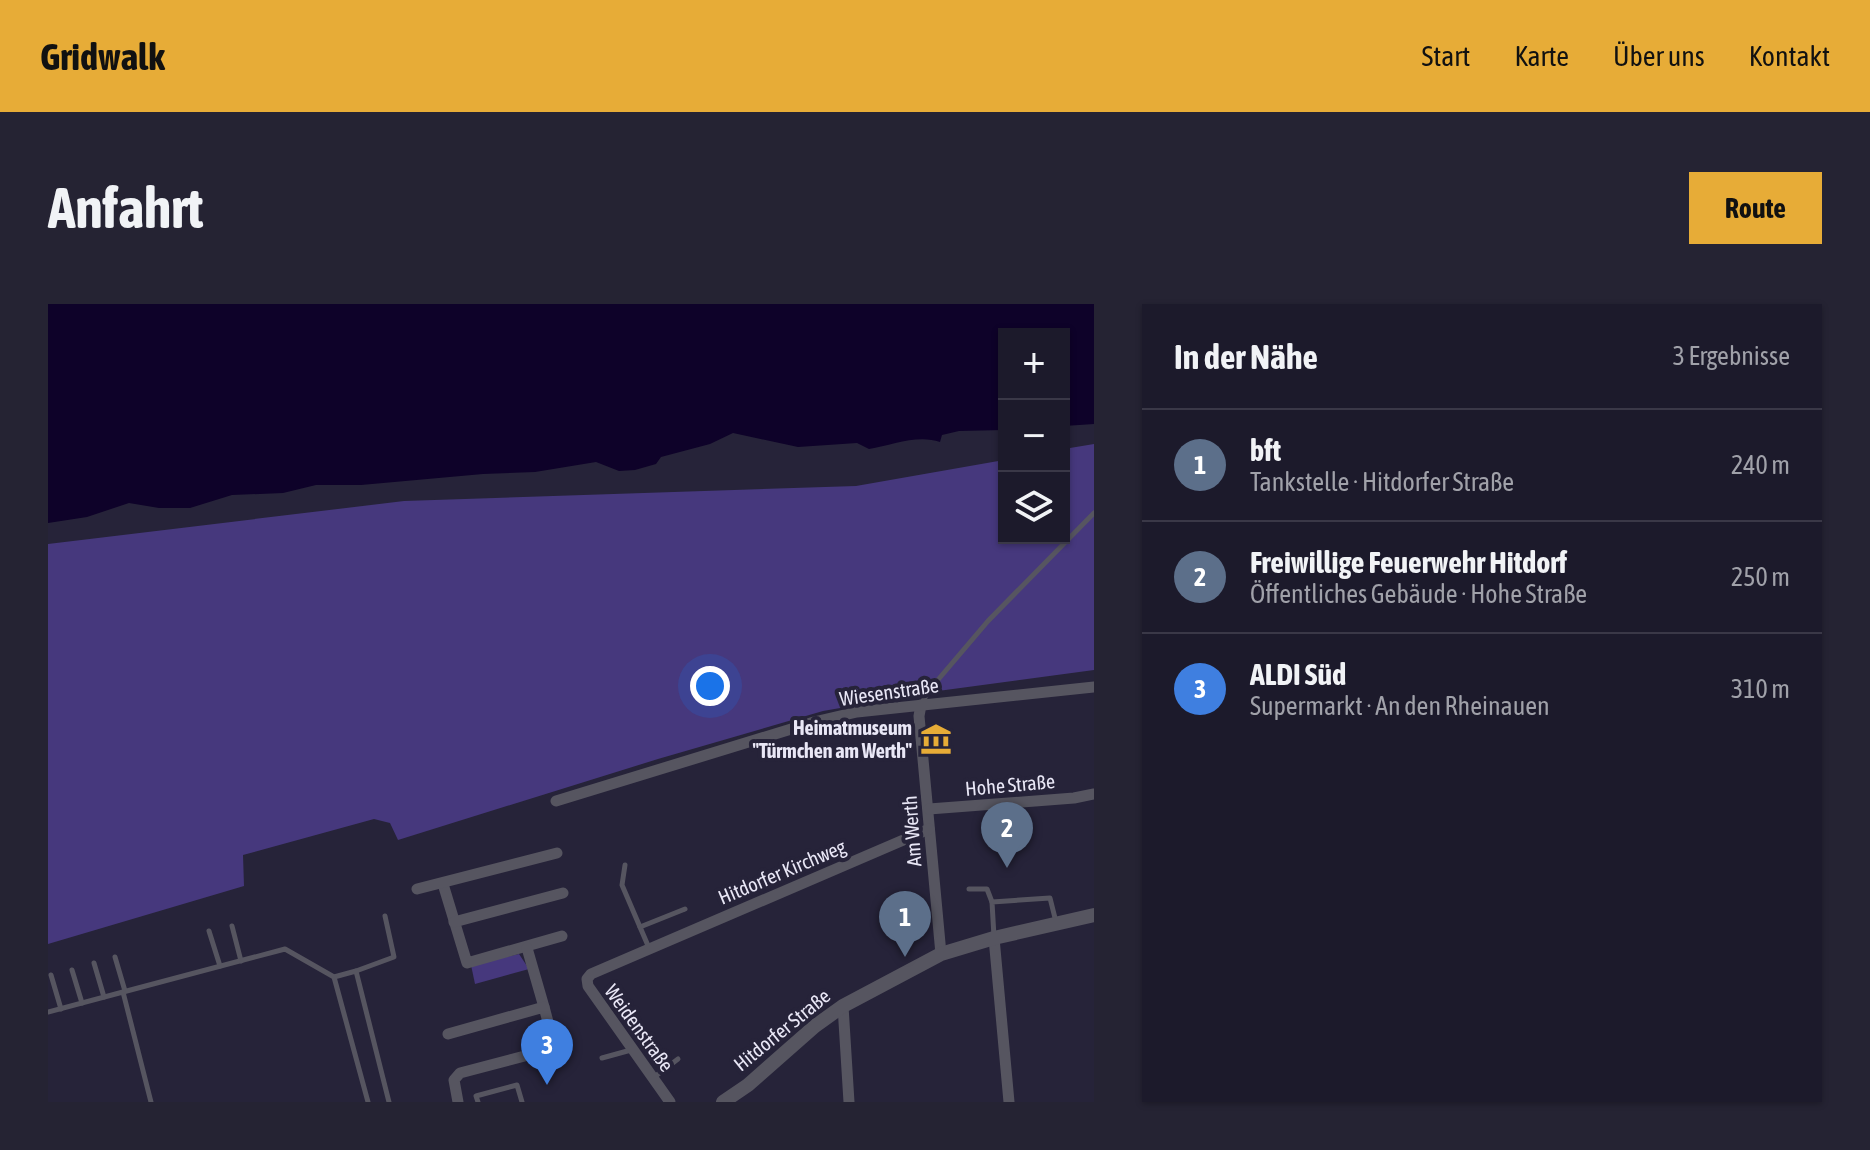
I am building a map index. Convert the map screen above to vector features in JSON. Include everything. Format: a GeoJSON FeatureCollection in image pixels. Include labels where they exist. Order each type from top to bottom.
{"type":"FeatureCollection","features":[{"type":"Feature","properties":{"kind":"street","name":"Wiesenstraße"},"geometry":{"type":"LineString","coordinates":[[556,801],[814,722],[857,712],[1094,687]]}},
{"type":"Feature","properties":{"kind":"street","name":"Am Werth"},"geometry":{"type":"LineString","coordinates":[[921,705],[919,716],[941,954]]}},
{"type":"Feature","properties":{"kind":"street","name":"Hohe Straße"},"geometry":{"type":"LineString","coordinates":[[929,809],[1094,794]]}},
{"type":"Feature","properties":{"kind":"street","name":"Hitdorfer Kirchweg"},"geometry":{"type":"LineString","coordinates":[[591,974],[929,829]]}},
{"type":"Feature","properties":{"kind":"street"},"geometry":{"type":"LineString","coordinates":[[417,889],[557,853]]}},
{"type":"Feature","properties":{"kind":"street"},"geometry":{"type":"LineString","coordinates":[[443,884],[467,963],[562,936]]}},
{"type":"Feature","properties":{"kind":"street"},"geometry":{"type":"LineString","coordinates":[[454,922],[563,893]]}},
{"type":"Feature","properties":{"kind":"street","name":"Hitdorfer Straße"},"geometry":{"type":"LineString","coordinates":[[723,1102],[843,1006],[941,954],[994,938],[1094,915]]}},
{"type":"Feature","properties":{"kind":"street"},"geometry":{"type":"LineString","coordinates":[[994,938],[1009,1102]]}},
{"type":"Feature","properties":{"kind":"street"},"geometry":{"type":"LineString","coordinates":[[458,1102],[454,1080],[460,1073],[555,1048],[527,948]]}},
{"type":"Feature","properties":{"kind":"street","name":"Weidenstraße"},"geometry":{"type":"LineString","coordinates":[[591,974],[587,979],[588,986],[670,1102]]}},
{"type":"Feature","properties":{"kind":"street"},"geometry":{"type":"LineString","coordinates":[[843,1006],[849,1102]]}},
{"type":"Feature","properties":{"kind":"street"},"geometry":{"type":"LineString","coordinates":[[448,1034],[544,1007]]}},
{"type":"Feature","properties":{"kind":"lane"},"geometry":{"type":"LineString","coordinates":[[921,705],[931,688],[988,621],[1094,513]]}},
{"type":"Feature","properties":{"kind":"lane"},"geometry":{"type":"LineString","coordinates":[[625,865],[622,885],[649,949]]}},
{"type":"Feature","properties":{"kind":"lane"},"geometry":{"type":"LineString","coordinates":[[969,889],[987,889],[992,902],[994,938]]}},
{"type":"Feature","properties":{"kind":"lane"},"geometry":{"type":"LineString","coordinates":[[992,902],[1050,898],[1057,923]]}},
{"type":"Feature","properties":{"kind":"lane"},"geometry":{"type":"LineString","coordinates":[[640,927],[685,909]]}},
{"type":"Feature","properties":{"kind":"lane"},"geometry":{"type":"LineString","coordinates":[[48,1012],[285,949],[334,977],[356,971],[394,957],[385,916]]}},
{"type":"Feature","properties":{"kind":"lane"},"geometry":{"type":"LineString","coordinates":[[232,926],[241,961]]}},
{"type":"Feature","properties":{"kind":"lane"},"geometry":{"type":"LineString","coordinates":[[209,931],[220,966]]}},
{"type":"Feature","properties":{"kind":"lane"},"geometry":{"type":"LineString","coordinates":[[115,957],[151,1102]]}},
{"type":"Feature","properties":{"kind":"lane"},"geometry":{"type":"LineString","coordinates":[[94,963],[104,997]]}},
{"type":"Feature","properties":{"kind":"lane"},"geometry":{"type":"LineString","coordinates":[[72,970],[82,1003]]}},
{"type":"Feature","properties":{"kind":"lane"},"geometry":{"type":"LineString","coordinates":[[356,971],[389,1102]]}},
{"type":"Feature","properties":{"kind":"lane"},"geometry":{"type":"LineString","coordinates":[[51,975],[61,1009]]}},
{"type":"Feature","properties":{"kind":"lane"},"geometry":{"type":"LineString","coordinates":[[334,977],[368,1102]]}},
{"type":"Feature","properties":{"kind":"lane"},"geometry":{"type":"LineString","coordinates":[[602,1058],[632,1050]]}},
{"type":"Feature","properties":{"kind":"lane"},"geometry":{"type":"LineString","coordinates":[[653,1078],[678,1059]]}},
{"type":"Feature","properties":{"kind":"lane"},"geometry":{"type":"LineString","coordinates":[[478,1102],[476,1096],[517,1085],[522,1102]]}},
{"type":"Feature","properties":{"kind":"shaded area"},"geometry":{"type":"Polygon","coordinates":[[[48,304],[1094,304],[1094,424],[1070,426],[1070,328],[998,328],[998,430],[959,431],[942,435],[940,442],[914,440],[869,449],[857,443],[798,447],[733,433],[710,444],[661,457],[656,464],[635,470],[619,471],[596,462],[535,472],[361,485],[316,485],[283,493],[232,495],[190,508],[159,508],[129,503],[87,517],[48,523],[48,304]]]}},
{"type":"Feature","properties":{"kind":"shaded area"},"geometry":{"type":"Polygon","coordinates":[[[1094,444],[1094,670],[938,691],[823,711],[398,840],[390,823],[374,819],[243,855],[244,886],[48,944],[48,544],[404,501],[856,486],[998,461],[998,544],[1070,544],[1070,448],[1094,444]]]}},
{"type":"Feature","properties":{"kind":"shaded area"},"geometry":{"type":"Polygon","coordinates":[[[519,954],[529,969],[475,984],[471,965],[519,954]]]}},
{"type":"Feature","properties":{"kind":"place","name":"Heimatmuseum \"Türmchen am Werth\""},"geometry":{"type":"Point","coordinates":[936,739]}},
{"type":"Feature","properties":{"kind":"place","name":"Freiwillige Feuerwehr Hitdorf"},"geometry":{"type":"Point","coordinates":[1007,868]}},
{"type":"Feature","properties":{"kind":"place","name":"bft"},"geometry":{"type":"Point","coordinates":[905,957]}},
{"type":"Feature","properties":{"kind":"place","name":"ALDI Süd"},"geometry":{"type":"Point","coordinates":[547,1085]}}]}
